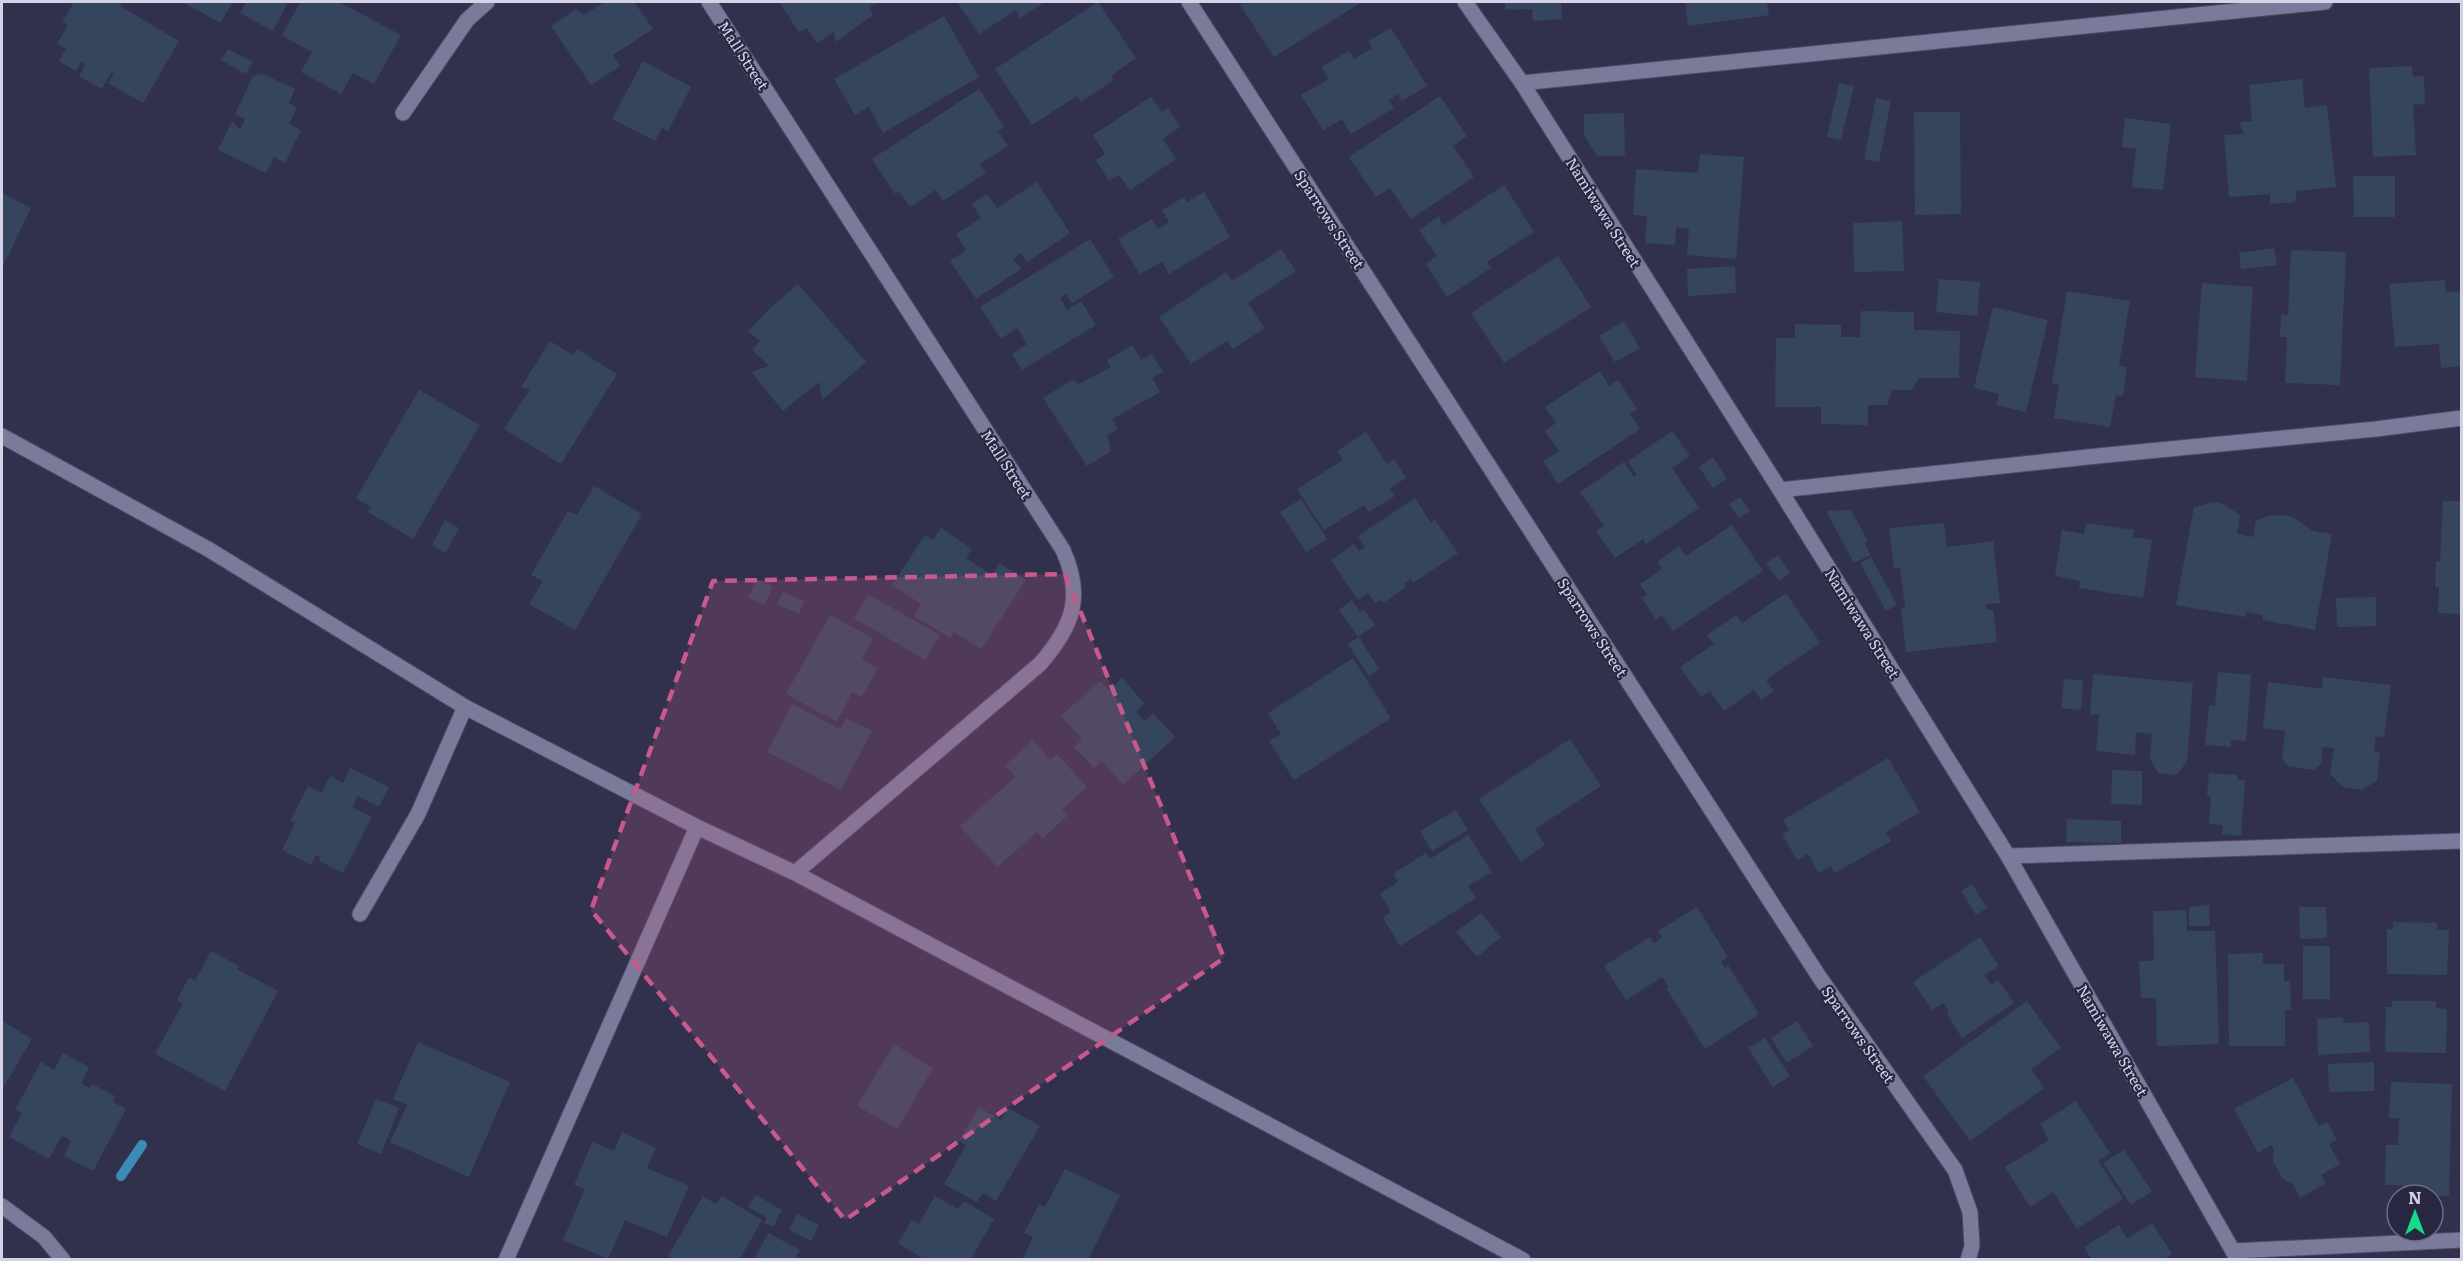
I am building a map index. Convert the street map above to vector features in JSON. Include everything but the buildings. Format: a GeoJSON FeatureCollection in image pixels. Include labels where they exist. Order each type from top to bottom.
{"type":"FeatureCollection","features":[{"type":"Feature","properties":{"kind":"street"},"geometry":{"type":"LineString","coordinates":[[403,113],[467,20],[487,2]]}},
{"type":"Feature","properties":{"kind":"street","name":"Mall Street"},"geometry":{"type":"LineString","coordinates":[[710,2],[1063,550],[1072,570],[1075,590],[1069,619],[1058,644],[1040,664],[795,873]]}},
{"type":"Feature","properties":{"kind":"street","name":"Sparrows Street"},"geometry":{"type":"LineString","coordinates":[[1189,2],[1820,978],[1955,1170],[1970,1212],[1972,1246],[1968,1260]]}},
{"type":"Feature","properties":{"kind":"street","name":"Namiwawa Street"},"geometry":{"type":"LineString","coordinates":[[1465,2],[1522,83],[2008,856],[2236,1255]]}},
{"type":"Feature","properties":{"kind":"street"},"geometry":{"type":"LineString","coordinates":[[1522,83],[2325,2]]}},
{"type":"Feature","properties":{"kind":"street"},"geometry":{"type":"LineString","coordinates":[[1780,490],[2376,429],[2462,418]]}},
{"type":"Feature","properties":{"kind":"street"},"geometry":{"type":"LineString","coordinates":[[2,436],[208,549],[465,707],[697,827],[795,873],[1523,1260]]}},
{"type":"Feature","properties":{"kind":"street"},"geometry":{"type":"LineString","coordinates":[[360,914],[418,814],[465,707]]}},
{"type":"Feature","properties":{"kind":"street"},"geometry":{"type":"LineString","coordinates":[[506,1260],[697,827]]}},
{"type":"Feature","properties":{"kind":"street"},"geometry":{"type":"LineString","coordinates":[[2008,856],[2462,841]]}},
{"type":"Feature","properties":{"kind":"street"},"geometry":{"type":"LineString","coordinates":[[2,1206],[44,1237],[63,1260]]}},
{"type":"Feature","properties":{"kind":"street"},"geometry":{"type":"LineString","coordinates":[[2236,1255],[2462,1240]]}},
{"type":"Feature","properties":{"kind":"highlighted area"},"geometry":{"type":"Polygon","coordinates":[[[1065,574],[1224,958],[845,1220],[591,910],[713,581],[1065,574]]]}},
{"type":"Feature","properties":{"kind":"waterway"},"geometry":{"type":"LineString","coordinates":[[121,1176],[142,1145]]}}]}
